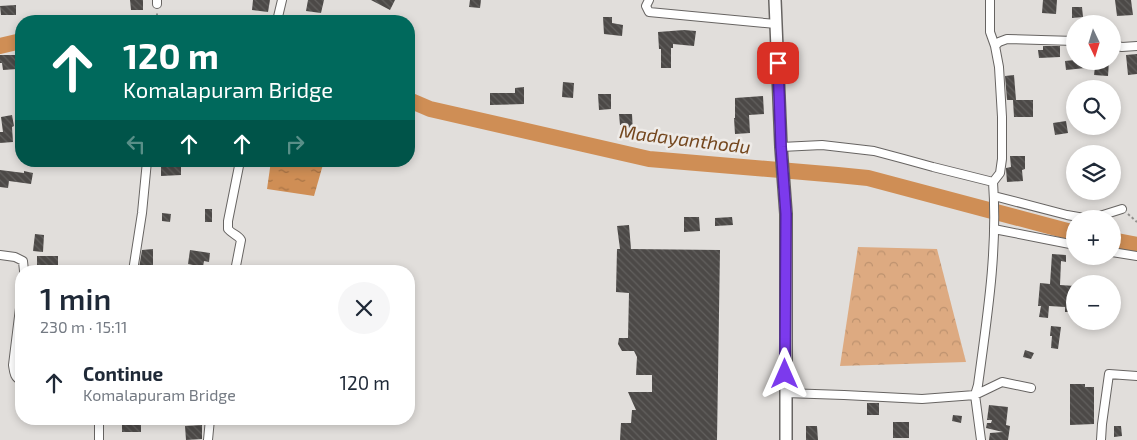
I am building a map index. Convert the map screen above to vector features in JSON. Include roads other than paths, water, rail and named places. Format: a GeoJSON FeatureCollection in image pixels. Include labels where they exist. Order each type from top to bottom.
{"type":"FeatureCollection","features":[{"type":"Feature","properties":{"kind":"main road"},"geometry":{"type":"LineString","coordinates":[[775,0],[781,150],[786,214],[786,440]]}},
{"type":"Feature","properties":{"kind":"street"},"geometry":{"type":"LineString","coordinates":[[278,15],[282,0]]}},
{"type":"Feature","properties":{"kind":"street"},"geometry":{"type":"LineString","coordinates":[[648,0],[646,6],[648,12],[776,24]]}},
{"type":"Feature","properties":{"kind":"street"},"geometry":{"type":"LineString","coordinates":[[980,440],[975,395],[989,302],[994,230],[993,182],[1000,173],[1002,159],[999,67],[990,32],[990,0]]}},
{"type":"Feature","properties":{"kind":"street"},"geometry":{"type":"LineString","coordinates":[[995,46],[998,42],[1007,39],[1066,41]]}},
{"type":"Feature","properties":{"kind":"street"},"geometry":{"type":"LineString","coordinates":[[1121,47],[1137,46]]}},
{"type":"Feature","properties":{"kind":"street"},"geometry":{"type":"LineString","coordinates":[[781,150],[822,146],[874,152],[993,182]]}},
{"type":"Feature","properties":{"kind":"street"},"geometry":{"type":"LineString","coordinates":[[134,265],[146,167]]}},
{"type":"Feature","properties":{"kind":"street"},"geometry":{"type":"LineString","coordinates":[[236,265],[241,240],[240,237],[231,233],[228,229],[228,221],[239,167]]}},
{"type":"Feature","properties":{"kind":"street"},"geometry":{"type":"LineString","coordinates":[[994,196],[1090,219],[1122,209]]}},
{"type":"Feature","properties":{"kind":"street"},"geometry":{"type":"LineString","coordinates":[[994,230],[1066,244]]}},
{"type":"Feature","properties":{"kind":"street"},"geometry":{"type":"LineString","coordinates":[[1121,253],[1137,256]]}},
{"type":"Feature","properties":{"kind":"street"},"geometry":{"type":"LineString","coordinates":[[0,255],[15,257],[24,261],[24,265]]}},
{"type":"Feature","properties":{"kind":"street"},"geometry":{"type":"LineString","coordinates":[[15,349],[13,365],[15,376]]}},
{"type":"Feature","properties":{"kind":"street"},"geometry":{"type":"LineString","coordinates":[[1101,440],[1109,374],[1137,376]]}},
{"type":"Feature","properties":{"kind":"street"},"geometry":{"type":"LineString","coordinates":[[785,393],[922,399],[975,395],[1002,382],[1031,388]]}},
{"type":"Feature","properties":{"kind":"street"},"geometry":{"type":"LineString","coordinates":[[99,425],[99,440]]}},
{"type":"Feature","properties":{"kind":"street"},"geometry":{"type":"LineString","coordinates":[[208,440],[209,425]]}},
{"type":"Feature","properties":{"kind":"water"},"geometry":{"type":"Polygon","coordinates":[[[270,167],[322,167],[314,196],[267,189],[270,167]]]}},
{"type":"Feature","properties":{"kind":"waterway","name":"Madayanthodu"},"geometry":{"type":"LineString","coordinates":[[0,46],[15,42]]}},
{"type":"Feature","properties":{"kind":"waterway","name":"Madayanthodu"},"geometry":{"type":"LineString","coordinates":[[415,103],[430,109],[649,159],[868,178],[1066,231]]}},
{"type":"Feature","properties":{"kind":"waterway","name":"Madayanthodu"},"geometry":{"type":"LineString","coordinates":[[1121,242],[1137,245]]}}]}
